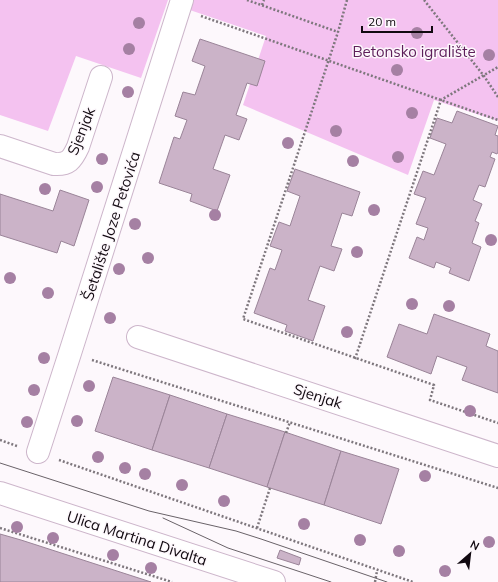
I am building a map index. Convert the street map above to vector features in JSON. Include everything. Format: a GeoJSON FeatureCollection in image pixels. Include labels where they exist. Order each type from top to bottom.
{"type":"FeatureCollection","features":[{"type":"Feature","properties":{"kind":"street","name":"Šetalište Joze Petovića"},"geometry":{"type":"LineString","coordinates":[[38,452],[181,4]]}},
{"type":"Feature","properties":{"kind":"street","name":"Sjenjak"},"geometry":{"type":"LineString","coordinates":[[0,146],[54,164],[62,165],[68,162],[74,156],[78,148],[101,77]]}},
{"type":"Feature","properties":{"kind":"street","name":"Sjenjak"},"geometry":{"type":"LineString","coordinates":[[138,337],[498,456]]}},
{"type":"Feature","properties":{"kind":"street","name":"Ulica Martina Divalta"},"geometry":{"type":"LineString","coordinates":[[0,493],[274,582]]}},
{"type":"Feature","properties":{"kind":"path"},"geometry":{"type":"LineString","coordinates":[[247,0],[338,32]]}},
{"type":"Feature","properties":{"kind":"path"},"geometry":{"type":"LineString","coordinates":[[262,5],[264,0]]}},
{"type":"Feature","properties":{"kind":"path"},"geometry":{"type":"LineString","coordinates":[[347,0],[338,32],[242,319],[434,385],[430,400],[498,423]]}},
{"type":"Feature","properties":{"kind":"path"},"geometry":{"type":"LineString","coordinates":[[424,0],[484,76],[498,97]]}},
{"type":"Feature","properties":{"kind":"path"},"geometry":{"type":"LineString","coordinates":[[181,4],[328,61],[498,120]]}},
{"type":"Feature","properties":{"kind":"path"},"geometry":{"type":"LineString","coordinates":[[355,359],[441,100],[498,68]]}},
{"type":"Feature","properties":{"kind":"path"},"geometry":{"type":"LineString","coordinates":[[70,354],[498,488]]}},
{"type":"Feature","properties":{"kind":"path"},"geometry":{"type":"LineString","coordinates":[[286,433],[290,422]]}},
{"type":"Feature","properties":{"kind":"path"},"geometry":{"type":"LineString","coordinates":[[0,440],[378,571],[414,582]]}},
{"type":"Feature","properties":{"kind":"path"},"geometry":{"type":"LineString","coordinates":[[257,528],[270,488]]}},
{"type":"Feature","properties":{"kind":"path"},"geometry":{"type":"LineString","coordinates":[[0,528],[172,582]]}},
{"type":"Feature","properties":{"kind":"path"},"geometry":{"type":"LineString","coordinates":[[375,582],[378,571]]}},
{"type":"Feature","properties":{"kind":"green space"},"geometry":{"type":"Polygon","coordinates":[[[0,0],[168,0],[141,78],[76,56],[48,131],[0,115],[0,0]]]}},
{"type":"Feature","properties":{"kind":"green space","name":"Betonsko igralište"},"geometry":{"type":"Polygon","coordinates":[[[180,0],[498,0],[498,121],[434,100],[408,175],[243,105],[266,36],[178,6],[180,0]]]}},
{"type":"Feature","properties":{"kind":"building"},"geometry":{"type":"Polygon","coordinates":[[[200,39],[265,61],[257,86],[247,83],[236,115],[247,119],[239,140],[225,135],[213,169],[230,175],[217,211],[190,201],[192,194],[159,183],[174,137],[180,139],[187,120],[175,116],[183,92],[195,95],[205,66],[192,61],[200,39]]]}},
{"type":"Feature","properties":{"kind":"building"},"geometry":{"type":"Polygon","coordinates":[[[457,111],[498,126],[495,135],[498,136],[498,152],[497,154],[492,152],[490,157],[495,159],[485,187],[479,185],[473,200],[482,204],[475,221],[479,223],[472,243],[481,247],[469,281],[449,273],[451,268],[436,262],[434,268],[409,258],[417,237],[424,240],[428,228],[416,224],[426,198],[414,194],[423,171],[434,175],[446,144],[430,138],[437,118],[452,123],[457,111]]]}},
{"type":"Feature","properties":{"kind":"building"},"geometry":{"type":"Polygon","coordinates":[[[295,169],[360,192],[352,216],[342,213],[331,246],[342,249],[334,271],[320,266],[308,300],[325,306],[313,341],[285,331],[287,325],[254,313],[270,268],[275,270],[282,250],[270,246],[279,222],[290,226],[300,196],[287,191],[295,169]]]}},
{"type":"Feature","properties":{"kind":"building"},"geometry":{"type":"Polygon","coordinates":[[[60,190],[89,200],[74,246],[61,241],[57,253],[0,235],[0,194],[53,211],[60,190]]]}},
{"type":"Feature","properties":{"kind":"building"},"geometry":{"type":"Polygon","coordinates":[[[434,314],[490,334],[486,346],[498,351],[498,393],[462,380],[467,367],[437,356],[431,374],[387,357],[399,324],[427,334],[434,314]]]}},
{"type":"Feature","properties":{"kind":"building"},"geometry":{"type":"Polygon","coordinates":[[[113,377],[170,395],[152,450],[95,431],[113,377]]]}},
{"type":"Feature","properties":{"kind":"building"},"geometry":{"type":"Polygon","coordinates":[[[170,395],[227,414],[209,468],[152,450],[170,395]]]}},
{"type":"Feature","properties":{"kind":"building"},"geometry":{"type":"Polygon","coordinates":[[[227,414],[285,432],[267,487],[209,468],[227,414]]]}},
{"type":"Feature","properties":{"kind":"building"},"geometry":{"type":"Polygon","coordinates":[[[285,432],[341,451],[324,505],[267,487],[285,432]]]}},
{"type":"Feature","properties":{"kind":"building"},"geometry":{"type":"Polygon","coordinates":[[[341,451],[399,469],[381,524],[324,505],[341,451]]]}},
{"type":"Feature","properties":{"kind":"building"},"geometry":{"type":"Polygon","coordinates":[[[0,534],[21,540],[151,582],[0,582],[0,534]]]}},
{"type":"Feature","properties":{"kind":"building"},"geometry":{"type":"Polygon","coordinates":[[[280,550],[301,558],[299,565],[277,558],[280,550]]]}},
{"type":"Feature","properties":{"kind":"tram line"},"geometry":{"type":"LineString","coordinates":[[0,463],[149,511],[236,531],[387,582]]}},
{"type":"Feature","properties":{"kind":"tram line"},"geometry":{"type":"LineString","coordinates":[[163,518],[228,548],[331,582]]}}]}
